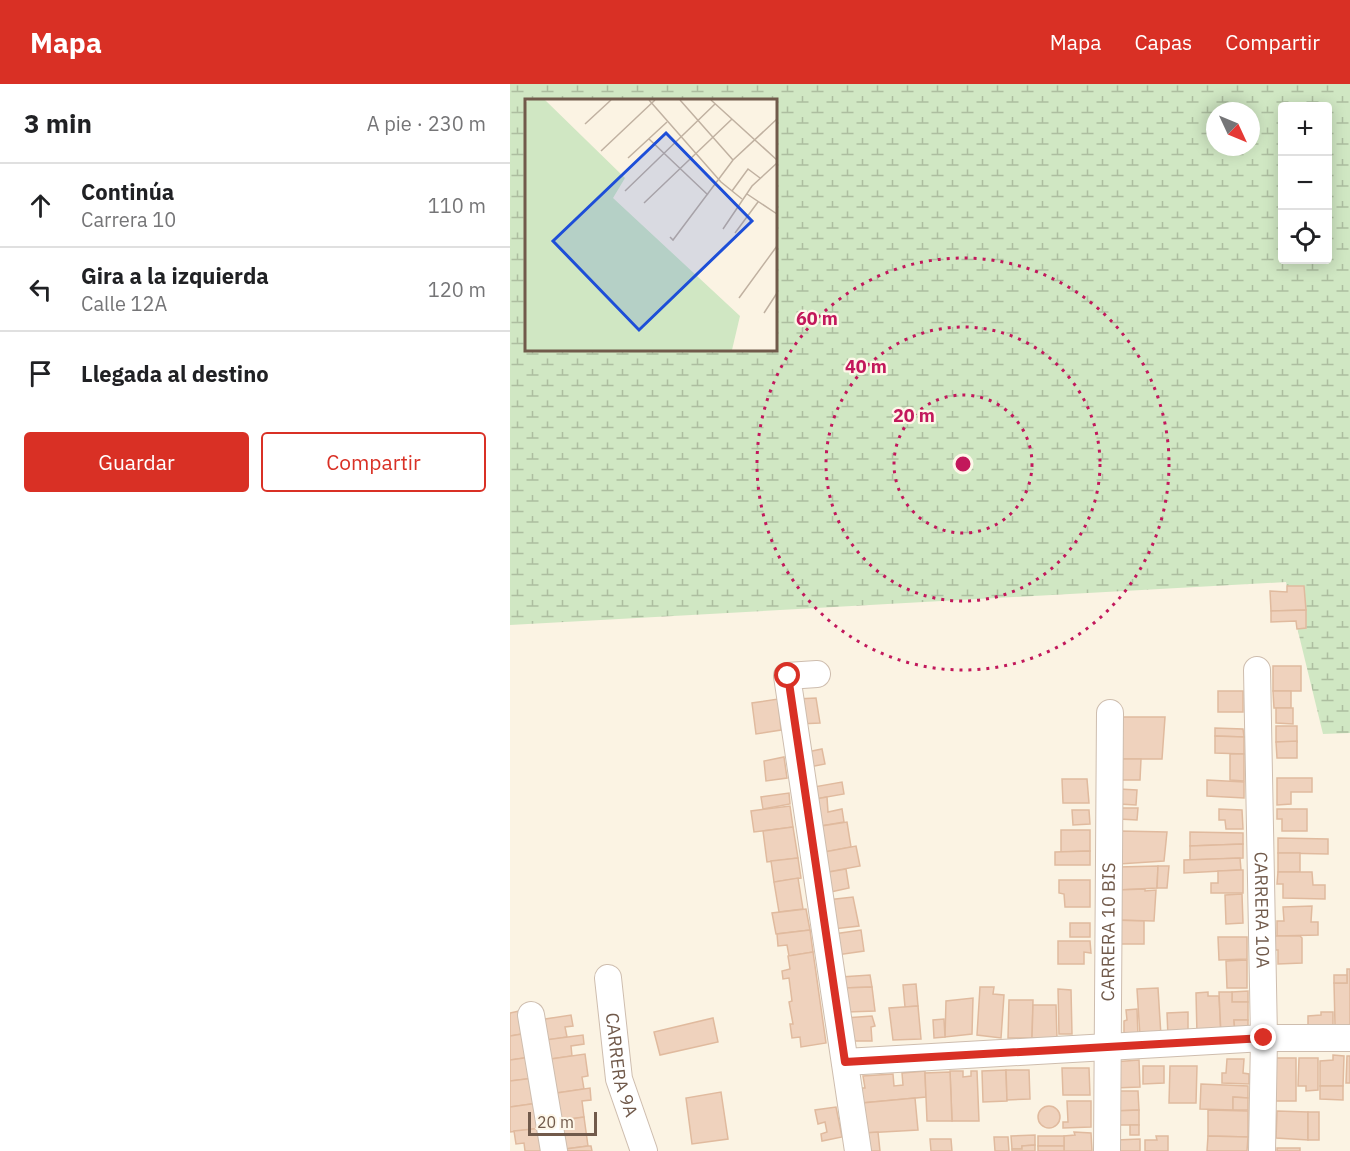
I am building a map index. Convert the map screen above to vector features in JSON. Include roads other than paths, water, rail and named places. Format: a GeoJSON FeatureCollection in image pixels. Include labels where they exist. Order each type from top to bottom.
{"type":"FeatureCollection","features":[{"type":"Feature","properties":{"kind":"street","name":"CARRERA 10A"},"geometry":{"type":"LineString","coordinates":[[1257,670],[1264,1038],[1262,1151]]}},
{"type":"Feature","properties":{"kind":"street"},"geometry":{"type":"LineString","coordinates":[[817,674],[788,676],[858,1151]]}},
{"type":"Feature","properties":{"kind":"street","name":"CARRERA 10 BIS"},"geometry":{"type":"LineString","coordinates":[[1107,1151],[1110,713]]}},
{"type":"Feature","properties":{"kind":"street","name":"CARRERA 9A"},"geometry":{"type":"LineString","coordinates":[[608,978],[618,1079],[644,1151]]}},
{"type":"Feature","properties":{"kind":"street"},"geometry":{"type":"LineString","coordinates":[[531,1015],[554,1151]]}},
{"type":"Feature","properties":{"kind":"street"},"geometry":{"type":"LineString","coordinates":[[845,1062],[1264,1038],[1350,1038]]}}]}
